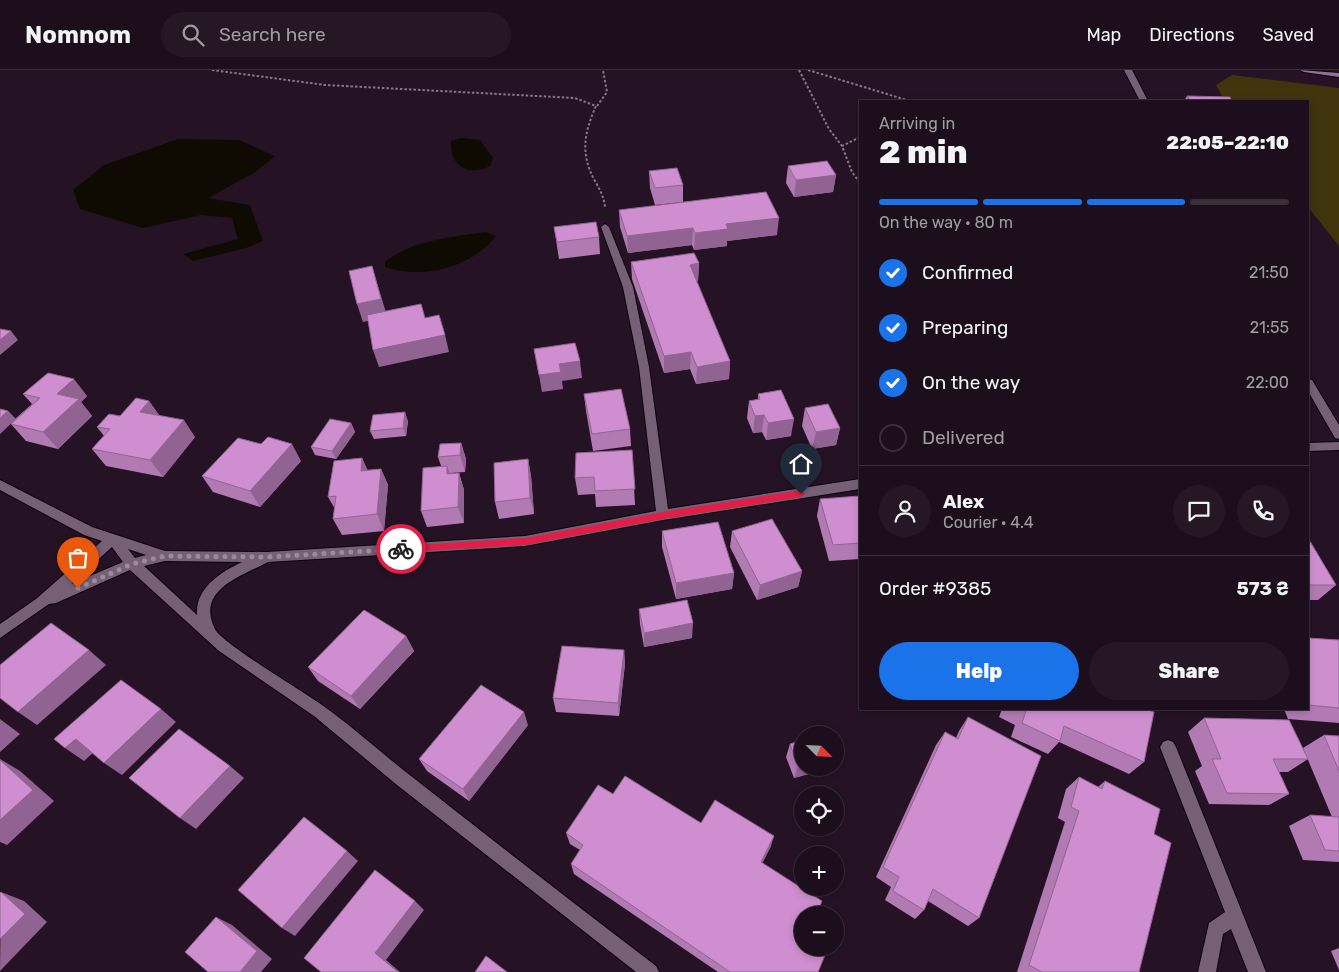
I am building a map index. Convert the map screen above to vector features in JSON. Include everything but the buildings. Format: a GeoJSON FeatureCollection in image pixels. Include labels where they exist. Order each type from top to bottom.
{"type":"FeatureCollection","features":[{"type":"Feature","properties":{"kind":"main road"},"geometry":{"type":"LineString","coordinates":[[1304,70],[1339,75]]}},
{"type":"Feature","properties":{"kind":"street"},"geometry":{"type":"LineString","coordinates":[[1128,70],[1143,100]]}},
{"type":"Feature","properties":{"kind":"street"},"geometry":{"type":"LineString","coordinates":[[605,227],[628,287],[644,367],[663,515]]}},
{"type":"Feature","properties":{"kind":"street"},"geometry":{"type":"LineString","coordinates":[[1309,385],[1339,435]]}},
{"type":"Feature","properties":{"kind":"street"},"geometry":{"type":"LineString","coordinates":[[1309,448],[1339,446]]}},
{"type":"Feature","properties":{"kind":"street"},"geometry":{"type":"LineString","coordinates":[[41,603],[132,564],[165,556],[267,557],[525,541],[663,515],[859,484]]}},
{"type":"Feature","properties":{"kind":"street"},"geometry":{"type":"LineString","coordinates":[[0,485],[88,531],[165,556]]}},
{"type":"Feature","properties":{"kind":"street"},"geometry":{"type":"LineString","coordinates":[[113,539],[132,564],[224,647],[319,711],[403,780],[650,972]]}},
{"type":"Feature","properties":{"kind":"street"},"geometry":{"type":"LineString","coordinates":[[0,632],[41,603],[113,539]]}},
{"type":"Feature","properties":{"kind":"street"},"geometry":{"type":"LineString","coordinates":[[208,631],[203,608],[209,593],[229,574],[267,557]]}},
{"type":"Feature","properties":{"kind":"street"},"geometry":{"type":"LineString","coordinates":[[1168,747],[1257,972]]}},
{"type":"Feature","properties":{"kind":"street"},"geometry":{"type":"LineString","coordinates":[[1207,972],[1215,929],[1235,916]]}},
{"type":"Feature","properties":{"kind":"path"},"geometry":{"type":"LineString","coordinates":[[212,70],[325,85],[574,98],[596,106]]}},
{"type":"Feature","properties":{"kind":"path"},"geometry":{"type":"LineString","coordinates":[[603,70],[607,92],[596,106],[584,131],[584,155],[594,180],[605,199],[605,227]]}},
{"type":"Feature","properties":{"kind":"path"},"geometry":{"type":"LineString","coordinates":[[799,70],[829,129],[842,146],[852,172],[859,182]]}},
{"type":"Feature","properties":{"kind":"path"},"geometry":{"type":"LineString","coordinates":[[808,70],[907,100]]}},
{"type":"Feature","properties":{"kind":"path"},"geometry":{"type":"LineString","coordinates":[[842,146],[859,138]]}},
{"type":"Feature","properties":{"kind":"shaded area"},"geometry":{"type":"Polygon","coordinates":[[[1232,75],[1339,88],[1339,246],[1309,208],[1309,100],[1224,100],[1216,85],[1232,75]]]}},
{"type":"Feature","properties":{"kind":"shaded area"},"geometry":{"type":"Polygon","coordinates":[[[461,138],[480,140],[493,158],[490,166],[482,169],[468,170],[457,163],[451,150],[451,141],[461,138]]]}},
{"type":"Feature","properties":{"kind":"shaded area"},"geometry":{"type":"Polygon","coordinates":[[[178,139],[239,140],[275,156],[254,173],[208,198],[250,205],[263,241],[246,248],[193,261],[183,254],[238,239],[232,218],[201,215],[143,228],[80,209],[73,190],[104,165],[178,139]]]}},
{"type":"Feature","properties":{"kind":"shaded area"},"geometry":{"type":"Polygon","coordinates":[[[486,232],[496,236],[486,247],[460,263],[430,271],[414,272],[399,271],[385,267],[385,262],[420,244],[486,232]]]}},
{"type":"Feature","properties":{"kind":"way so far"},"geometry":{"type":"LineString","coordinates":[[78,588],[132,564],[165,556],[267,557],[401,549]]}},
{"type":"Feature","properties":{"kind":"route"},"geometry":{"type":"LineString","coordinates":[[401,549],[525,541],[663,515],[801,494]]}}]}
